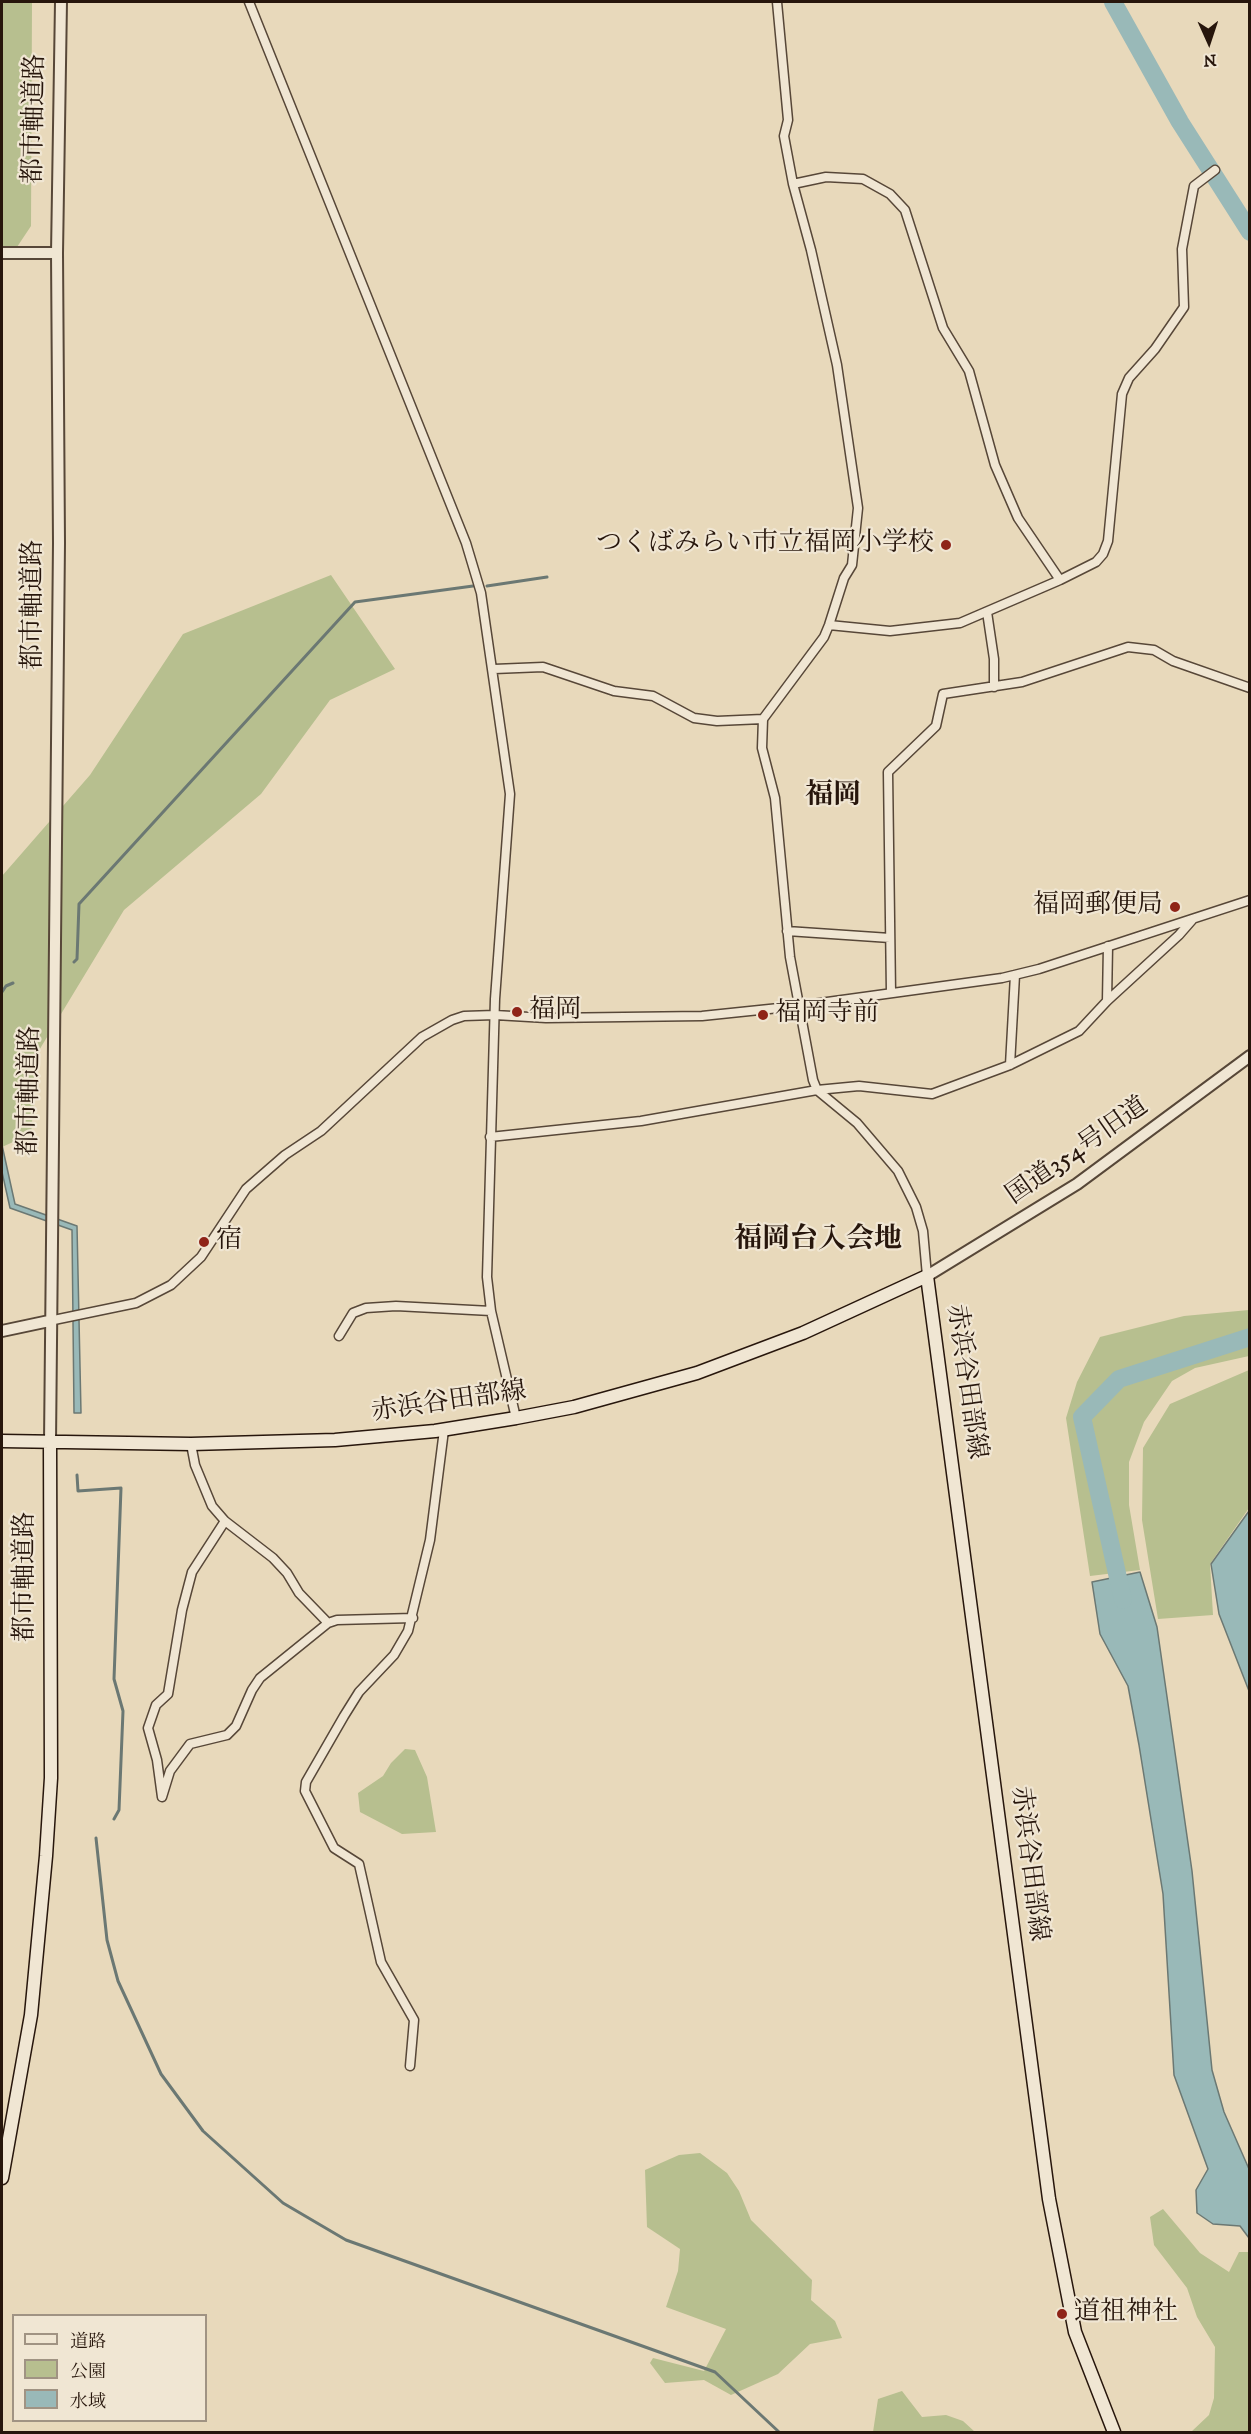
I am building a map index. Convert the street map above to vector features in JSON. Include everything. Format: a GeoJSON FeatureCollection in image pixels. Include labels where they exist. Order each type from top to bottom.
{"type":"FeatureCollection","features":[{"type":"Feature","properties":{"kind":"main road","name":"赤浜谷田部線"},"geometry":{"type":"LineString","coordinates":[[2,1441],[191,1444],[335,1440],[444,1430],[516,1418],[574,1407],[697,1373],[803,1333],[927,1276],[1048,2199],[1075,2332],[1114,2433]]}},
{"type":"Feature","properties":{"kind":"main road","name":"都市軸道路"},"geometry":{"type":"LineString","coordinates":[[2,2178],[31,2015],[47,1834],[51,1767],[50,1441]]}},
{"type":"Feature","properties":{"kind":"street","name":"都市軸道路"},"geometry":{"type":"LineString","coordinates":[[50,1441],[58,567],[57,254],[61,2]]}},
{"type":"Feature","properties":{"kind":"street"},"geometry":{"type":"LineString","coordinates":[[249,2],[466,543],[482,593],[510,794],[495,1015],[487,1277],[491,1311],[516,1418]]}},
{"type":"Feature","properties":{"kind":"street"},"geometry":{"type":"LineString","coordinates":[[777,2],[788,120],[784,136],[793,184],[811,250],[837,365],[857,494],[852,566],[844,578],[830,625],[824,637],[763,719],[762,748],[775,798],[787,931],[798,1006],[817,1090],[857,1123],[898,1171],[915,1207],[923,1231],[927,1276]]}},
{"type":"Feature","properties":{"kind":"street"},"geometry":{"type":"LineString","coordinates":[[830,625],[890,631],[942,627],[987,612],[1096,562],[1106,548],[1122,394],[1129,378],[1155,349],[1184,307],[1182,249],[1194,186],[1211,173]]}},
{"type":"Feature","properties":{"kind":"street"},"geometry":{"type":"LineString","coordinates":[[793,184],[826,177],[863,179],[885,189],[904,210],[943,328],[969,371],[995,465],[1018,518],[1060,580]]}},
{"type":"Feature","properties":{"kind":"street"},"geometry":{"type":"LineString","coordinates":[[2,253],[57,254]]}},
{"type":"Feature","properties":{"kind":"street"},"geometry":{"type":"LineString","coordinates":[[987,612],[994,659],[994,687]]}},
{"type":"Feature","properties":{"kind":"street"},"geometry":{"type":"LineString","coordinates":[[891,993],[891,822],[888,772],[936,726],[943,694],[1022,682],[1128,647],[1154,650],[1173,661],[1250,688]]}},
{"type":"Feature","properties":{"kind":"street"},"geometry":{"type":"LineString","coordinates":[[494,669],[543,668],[614,691],[653,696],[694,718],[717,721],[763,719]]}},
{"type":"Feature","properties":{"kind":"street"},"geometry":{"type":"LineString","coordinates":[[2,1331],[136,1303],[171,1285],[201,1257],[246,1189],[285,1155],[321,1131],[422,1037],[439,1026],[464,1016],[665,1017],[798,1006],[1016,975],[1250,900]]}},
{"type":"Feature","properties":{"kind":"street"},"geometry":{"type":"LineString","coordinates":[[490,1137],[641,1121],[817,1090],[859,1086],[932,1094],[1010,1065],[1079,1031],[1193,919]]}},
{"type":"Feature","properties":{"kind":"street"},"geometry":{"type":"LineString","coordinates":[[787,931],[890,938]]}},
{"type":"Feature","properties":{"kind":"street"},"geometry":{"type":"LineString","coordinates":[[1107,946],[1107,1001]]}},
{"type":"Feature","properties":{"kind":"street"},"geometry":{"type":"LineString","coordinates":[[1010,1065],[1016,975]]}},
{"type":"Feature","properties":{"kind":"street","name":"国道354号旧道"},"geometry":{"type":"LineString","coordinates":[[927,1276],[1077,1184],[1250,1056]]}},
{"type":"Feature","properties":{"kind":"street"},"geometry":{"type":"LineString","coordinates":[[339,1336],[353,1313],[366,1308],[396,1306],[491,1311]]}},
{"type":"Feature","properties":{"kind":"street"},"geometry":{"type":"LineString","coordinates":[[410,2066],[414,2020],[381,1962],[359,1864],[334,1848],[328,1840],[305,1791],[306,1782],[344,1716],[359,1692],[394,1655],[413,1618],[430,1540],[444,1430]]}},
{"type":"Feature","properties":{"kind":"street"},"geometry":{"type":"LineString","coordinates":[[191,1444],[207,1496],[225,1521],[273,1558],[287,1573],[299,1593],[328,1623]]}},
{"type":"Feature","properties":{"kind":"street"},"geometry":{"type":"LineString","coordinates":[[225,1521],[192,1572],[182,1610],[168,1694],[156,1705],[148,1728],[162,1797],[170,1771],[190,1744],[227,1735],[236,1726],[260,1678],[328,1623],[337,1620],[413,1618]]}},
{"type":"Feature","properties":{"kind":"green space"},"geometry":{"type":"Polygon","coordinates":[[[2,2],[32,2],[31,226],[17,247],[2,247],[2,2]]]}},
{"type":"Feature","properties":{"kind":"green space"},"geometry":{"type":"Polygon","coordinates":[[[331,575],[395,669],[330,700],[261,794],[124,910],[38,1052],[31,1134],[2,1147],[2,876],[90,775],[183,634],[331,575]]]}},
{"type":"Feature","properties":{"kind":"green space"},"geometry":{"type":"Polygon","coordinates":[[[1249,1310],[1249,1356],[1195,1368],[1172,1381],[1144,1422],[1129,1462],[1129,1505],[1140,1570],[1090,1576],[1066,1418],[1077,1382],[1100,1337],[1184,1316],[1249,1310]]]}},
{"type":"Feature","properties":{"kind":"green space"},"geometry":{"type":"Polygon","coordinates":[[[1249,1370],[1249,1508],[1210,1564],[1213,1615],[1158,1619],[1142,1520],[1143,1448],[1170,1404],[1249,1370]]]}},
{"type":"Feature","properties":{"kind":"green space"},"geometry":{"type":"Polygon","coordinates":[[[405,1749],[415,1750],[427,1777],[436,1832],[402,1834],[360,1812],[358,1793],[383,1776],[391,1763],[405,1749]]]}},
{"type":"Feature","properties":{"kind":"green space"},"geometry":{"type":"Polygon","coordinates":[[[700,2153],[727,2173],[739,2191],[751,2220],[812,2280],[811,2300],[835,2321],[842,2338],[810,2344],[778,2374],[731,2395],[704,2380],[665,2383],[650,2363],[653,2358],[704,2371],[726,2329],[666,2307],[678,2271],[680,2249],[647,2227],[645,2170],[679,2155],[700,2153]]]}},
{"type":"Feature","properties":{"kind":"green space"},"geometry":{"type":"Polygon","coordinates":[[[1163,2209],[1200,2253],[1229,2272],[1239,2252],[1249,2252],[1249,2432],[1191,2432],[1209,2415],[1214,2398],[1215,2347],[1197,2317],[1187,2288],[1154,2245],[1150,2217],[1163,2209]]]}},
{"type":"Feature","properties":{"kind":"green space"},"geometry":{"type":"Polygon","coordinates":[[[902,2391],[922,2417],[946,2415],[963,2421],[975,2432],[873,2432],[878,2399],[902,2391]]]}},
{"type":"Feature","properties":{"kind":"water"},"geometry":{"type":"Polygon","coordinates":[[[2,1145],[15,1204],[77,1226],[81,1413],[74,1413],[72,1230],[10,1208],[2,1172],[2,1145]]]}},
{"type":"Feature","properties":{"kind":"water"},"geometry":{"type":"Polygon","coordinates":[[[1249,1511],[1249,1691],[1219,1614],[1211,1564],[1249,1511]]]}},
{"type":"Feature","properties":{"kind":"water"},"geometry":{"type":"Polygon","coordinates":[[[1140,1572],[1157,1627],[1192,1871],[1212,2070],[1224,2112],[1249,2169],[1249,2238],[1240,2226],[1213,2224],[1197,2213],[1196,2190],[1208,2169],[1174,2075],[1163,1894],[1139,1745],[1128,1686],[1100,1634],[1092,1582],[1140,1572]]]}},
{"type":"Feature","properties":{"kind":"waterway"},"geometry":{"type":"LineString","coordinates":[[1113,2],[1180,122],[1250,232]]}},
{"type":"Feature","properties":{"kind":"waterway"},"geometry":{"type":"LineString","coordinates":[[487,586],[547,577]]}},
{"type":"Feature","properties":{"kind":"waterway"},"geometry":{"type":"LineString","coordinates":[[74,962],[77,959],[79,904],[355,602],[473,586]]}},
{"type":"Feature","properties":{"kind":"waterway"},"geometry":{"type":"LineString","coordinates":[[2,992],[6,986],[13,983]]}},
{"type":"Feature","properties":{"kind":"waterway"},"geometry":{"type":"LineString","coordinates":[[1123,1600],[1082,1417],[1119,1379],[1250,1337]]}},
{"type":"Feature","properties":{"kind":"waterway"},"geometry":{"type":"LineString","coordinates":[[77,1475],[78,1491],[121,1488],[114,1679],[123,1711],[119,1810],[114,1819]]}},
{"type":"Feature","properties":{"kind":"waterway"},"geometry":{"type":"LineString","coordinates":[[96,1838],[107,1940],[118,1981],[161,2074],[203,2131],[283,2203],[346,2240],[715,2372],[779,2432]]}},
{"type":"Feature","properties":{"kind":"place","name":"つくばみらい市立福岡小学校"},"geometry":{"type":"Point","coordinates":[946,545]}},
{"type":"Feature","properties":{"kind":"place","name":"福岡郵便局"},"geometry":{"type":"Point","coordinates":[1175,907]}},
{"type":"Feature","properties":{"kind":"place","name":"福岡"},"geometry":{"type":"Point","coordinates":[517,1012]}},
{"type":"Feature","properties":{"kind":"place","name":"福岡寺前"},"geometry":{"type":"Point","coordinates":[763,1015]}},
{"type":"Feature","properties":{"kind":"place","name":"宿"},"geometry":{"type":"Point","coordinates":[204,1242]}},
{"type":"Feature","properties":{"kind":"place","name":"道祖神社"},"geometry":{"type":"Point","coordinates":[1062,2314]}},
{"type":"Feature","properties":{"kind":"district","name":"福岡"},"geometry":{"type":"Point","coordinates":[833,797]}},
{"type":"Feature","properties":{"kind":"district","name":"福岡台入会地"},"geometry":{"type":"Point","coordinates":[818,1241]}}]}
